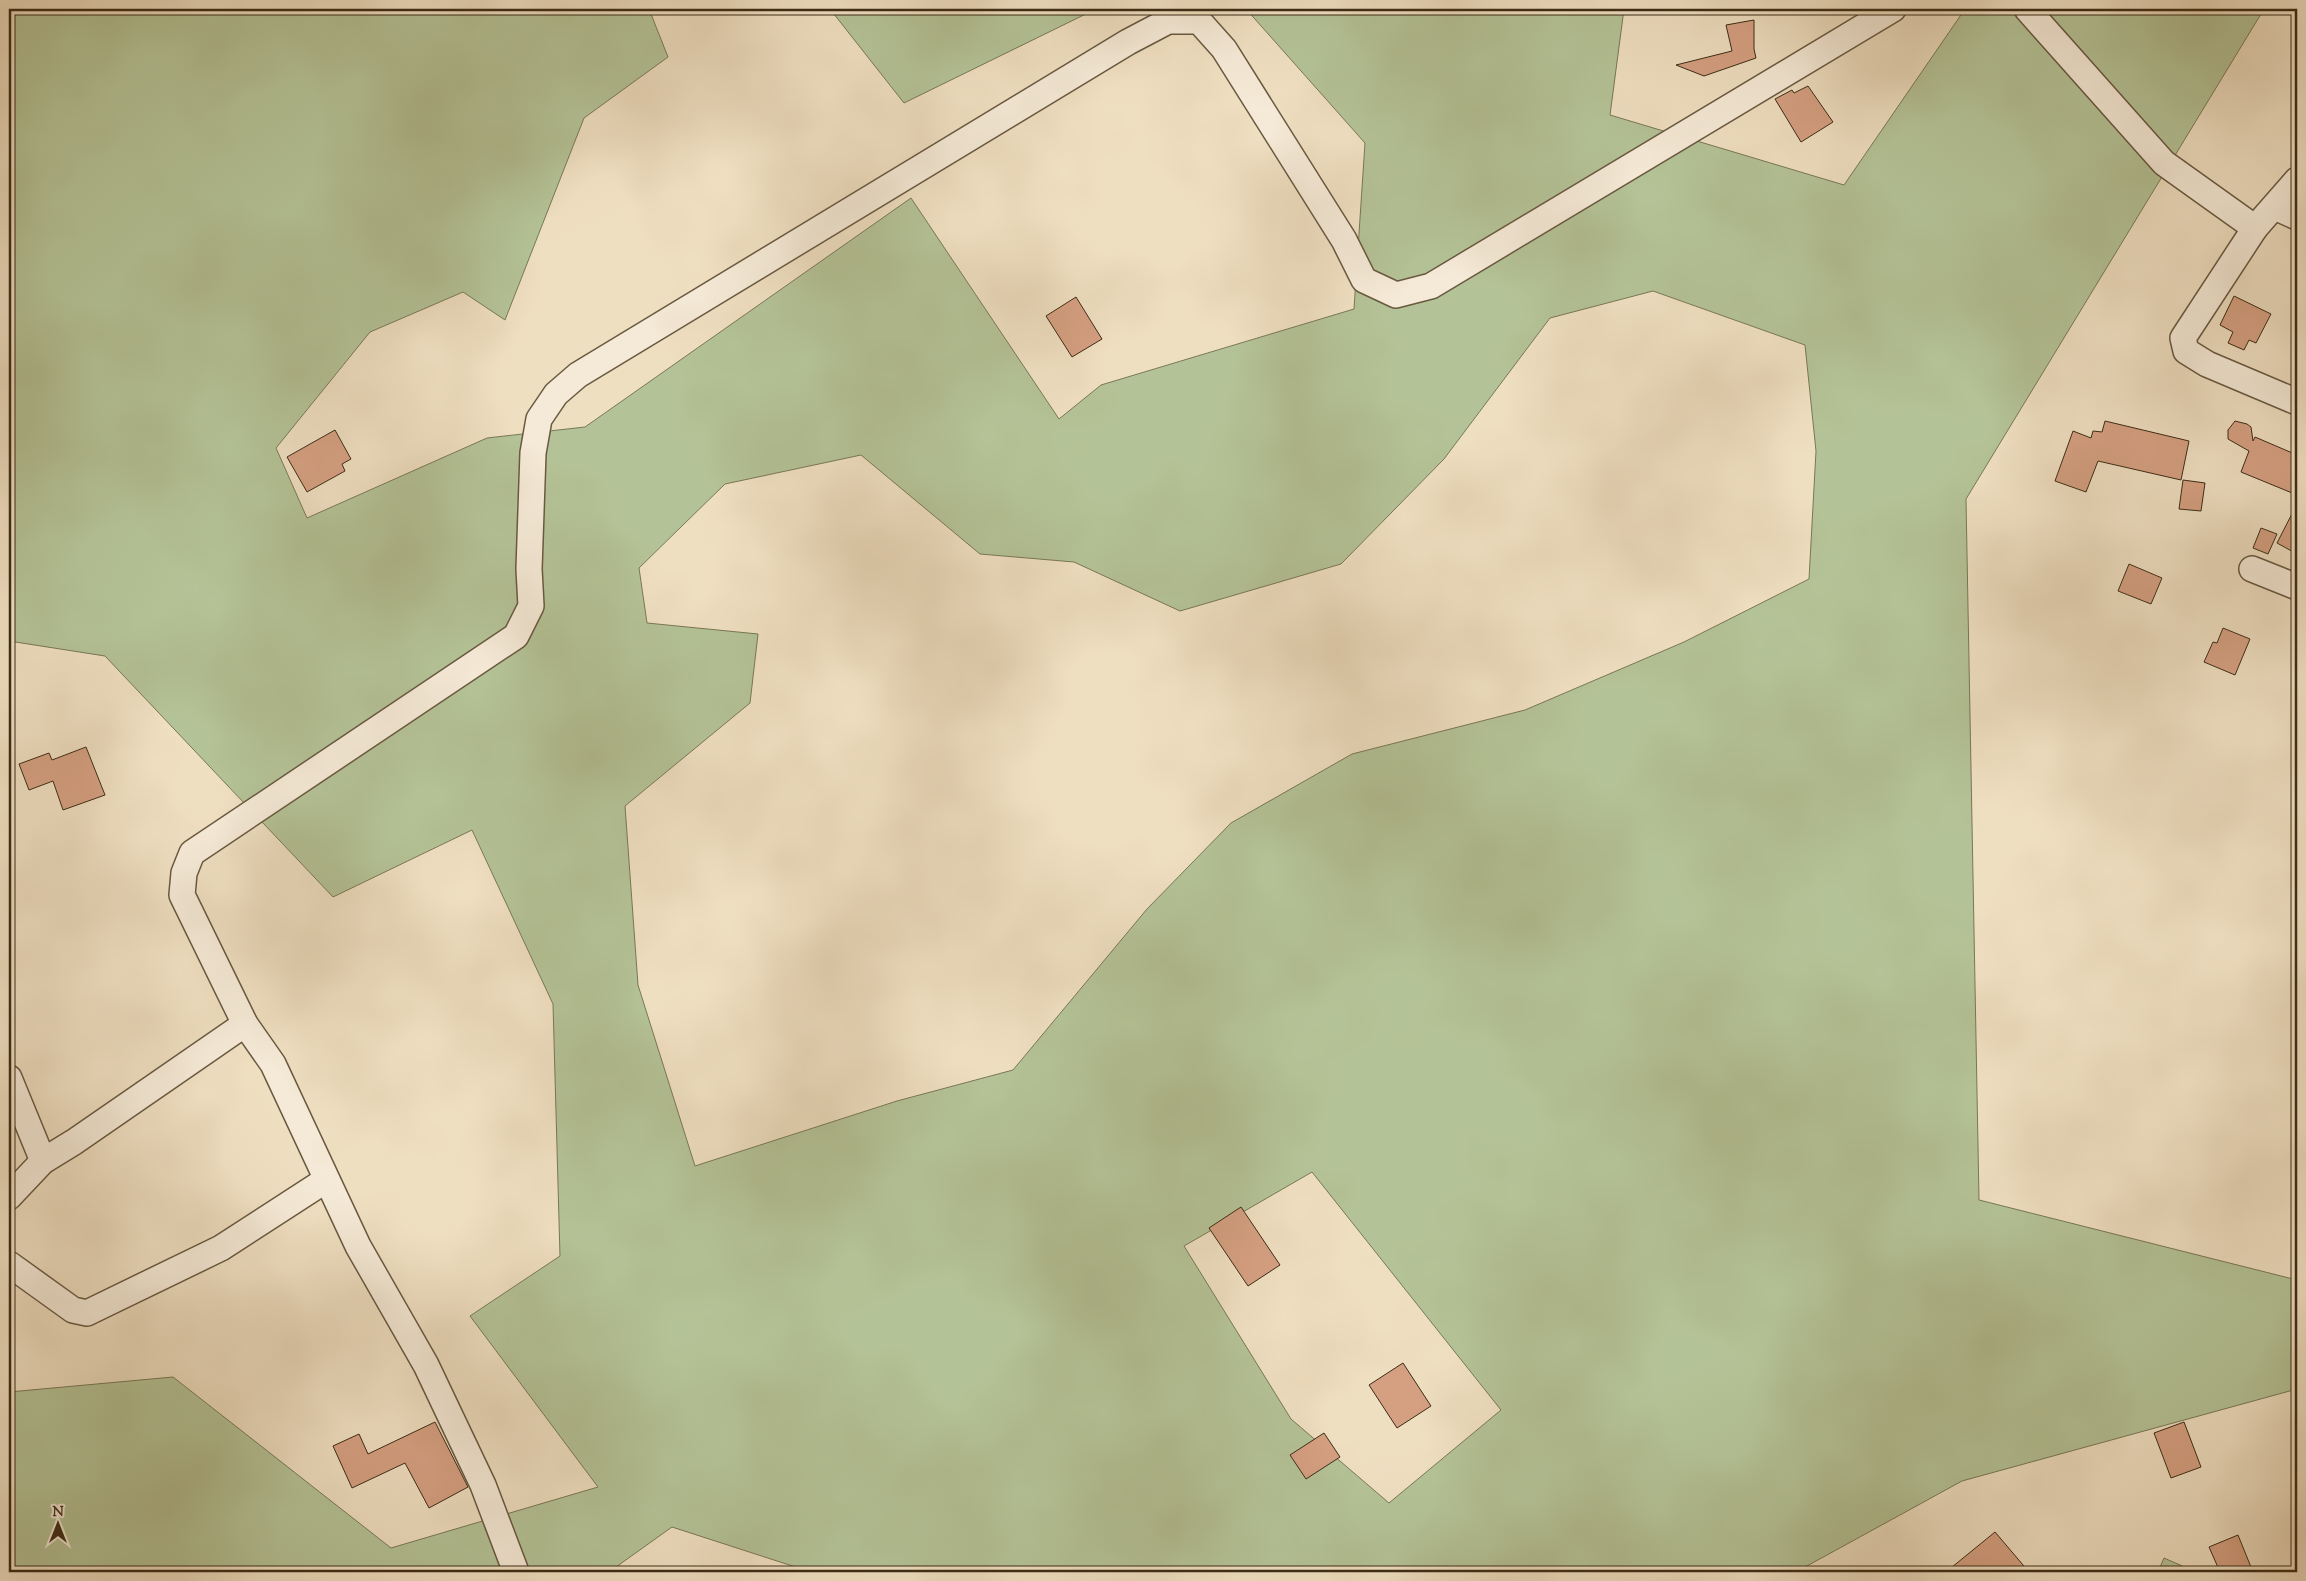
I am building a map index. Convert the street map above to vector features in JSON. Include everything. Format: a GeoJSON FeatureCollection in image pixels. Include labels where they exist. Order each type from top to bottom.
{"type":"FeatureCollection","features":[{"type":"Feature","properties":{"kind":"street"},"geometry":{"type":"LineString","coordinates":[[516,1572],[484,1485],[426,1365],[358,1246],[272,1064],[245,1024],[182,895],[184,873],[192,853],[516,636],[531,606],[529,569],[533,453],[539,419],[556,394],[578,375],[1128,42],[1168,21],[1199,21],[1224,49],[1344,240],[1364,280],[1396,295],[1431,286],[1892,9]]}},
{"type":"Feature","properties":{"kind":"street"},"geometry":{"type":"LineString","coordinates":[[2027,9],[2164,163],[2255,228]]}},
{"type":"Feature","properties":{"kind":"street"},"geometry":{"type":"LineString","coordinates":[[2297,180],[2255,228],[2183,338],[2186,351],[2207,364],[2297,402]]}},
{"type":"Feature","properties":{"kind":"street"},"geometry":{"type":"LineString","coordinates":[[2274,207],[2297,216]]}},
{"type":"Feature","properties":{"kind":"street"},"geometry":{"type":"LineString","coordinates":[[2252,569],[2297,586]]}},
{"type":"Feature","properties":{"kind":"street"},"geometry":{"type":"LineString","coordinates":[[9,1197],[43,1160],[82,1137],[245,1024]]}},
{"type":"Feature","properties":{"kind":"street"},"geometry":{"type":"LineString","coordinates":[[9,1078],[43,1160]]}},
{"type":"Feature","properties":{"kind":"street"},"geometry":{"type":"LineString","coordinates":[[9,1264],[73,1310],[87,1313],[221,1248],[326,1180]]}},
{"type":"Feature","properties":{"kind":"green space"},"geometry":{"type":"Polygon","coordinates":[[[9,9],[649,9],[668,57],[584,118],[505,320],[463,292],[370,332],[276,448],[307,518],[487,438],[585,427],[911,198],[1059,419],[1101,385],[1354,309],[1365,143],[1246,9],[1624,9],[1610,115],[1844,185],[1965,9],[2264,9],[1966,499],[1979,1200],[2297,1280],[2297,1389],[1962,1481],[1796,1572],[811,1572],[672,1527],[609,1572],[9,1572],[9,1392],[173,1377],[391,1548],[598,1487],[470,1316],[560,1256],[553,1004],[472,830],[333,897],[105,656],[9,641],[9,9]],[[1653,291],[1550,318],[1444,459],[1341,564],[1180,611],[1074,562],[980,554],[861,455],[725,484],[639,568],[647,623],[758,634],[750,703],[625,806],[638,985],[695,1166],[897,1101],[1013,1070],[1147,909],[1231,823],[1352,754],[1525,710],[1684,642],[1809,579],[1816,451],[1805,345],[1653,291]],[[1312,1172],[1184,1246],[1291,1419],[1389,1503],[1501,1410],[1312,1172]]]}},
{"type":"Feature","properties":{"kind":"green space"},"geometry":{"type":"Polygon","coordinates":[[[830,9],[1096,9],[904,103],[830,9]]]}},
{"type":"Feature","properties":{"kind":"green space"},"geometry":{"type":"Polygon","coordinates":[[[2164,1558],[2196,1572],[2158,1572],[2164,1558]]]}},
{"type":"Feature","properties":{"kind":"building"},"geometry":{"type":"Polygon","coordinates":[[[1754,20],[1754,49],[1756,58],[1704,76],[1676,65],[1732,51],[1726,25],[1754,20]]]}},
{"type":"Feature","properties":{"kind":"building"},"geometry":{"type":"Polygon","coordinates":[[[1808,86],[1833,122],[1801,142],[1775,99],[1792,90],[1794,93],[1808,86]]]}},
{"type":"Feature","properties":{"kind":"building"},"geometry":{"type":"Polygon","coordinates":[[[2234,296],[2271,314],[2256,343],[2249,340],[2244,350],[2228,343],[2233,332],[2220,325],[2234,296]]]}},
{"type":"Feature","properties":{"kind":"building"},"geometry":{"type":"Polygon","coordinates":[[[1076,297],[1102,339],[1072,357],[1046,316],[1076,297]]]}},
{"type":"Feature","properties":{"kind":"building"},"geometry":{"type":"Polygon","coordinates":[[[2105,421],[2189,441],[2181,480],[2098,461],[2086,492],[2055,481],[2073,431],[2091,438],[2093,431],[2102,432],[2105,421]]]}},
{"type":"Feature","properties":{"kind":"building"},"geometry":{"type":"Polygon","coordinates":[[[2235,421],[2251,427],[2253,441],[2255,437],[2297,455],[2297,495],[2241,472],[2249,451],[2228,439],[2228,430],[2235,421]]]}},
{"type":"Feature","properties":{"kind":"building"},"geometry":{"type":"Polygon","coordinates":[[[335,430],[351,459],[342,464],[345,471],[307,492],[287,457],[335,430]]]}},
{"type":"Feature","properties":{"kind":"building"},"geometry":{"type":"Polygon","coordinates":[[[2183,480],[2205,483],[2201,511],[2179,509],[2183,480]]]}},
{"type":"Feature","properties":{"kind":"building"},"geometry":{"type":"Polygon","coordinates":[[[2297,504],[2297,554],[2277,543],[2297,504]]]}},
{"type":"Feature","properties":{"kind":"building"},"geometry":{"type":"Polygon","coordinates":[[[2261,528],[2277,534],[2268,554],[2253,548],[2261,528]]]}},
{"type":"Feature","properties":{"kind":"building"},"geometry":{"type":"Polygon","coordinates":[[[2129,564],[2162,578],[2151,604],[2118,591],[2129,564]]]}},
{"type":"Feature","properties":{"kind":"building"},"geometry":{"type":"Polygon","coordinates":[[[2223,628],[2250,639],[2235,675],[2204,662],[2213,642],[2217,643],[2223,628]]]}},
{"type":"Feature","properties":{"kind":"building"},"geometry":{"type":"Polygon","coordinates":[[[86,747],[105,795],[63,810],[53,781],[29,790],[19,764],[49,753],[52,760],[86,747]]]}},
{"type":"Feature","properties":{"kind":"building"},"geometry":{"type":"Polygon","coordinates":[[[1241,1207],[1280,1265],[1248,1286],[1209,1228],[1241,1207]]]}},
{"type":"Feature","properties":{"kind":"building"},"geometry":{"type":"Polygon","coordinates":[[[1403,1363],[1431,1406],[1397,1428],[1369,1385],[1403,1363]]]}},
{"type":"Feature","properties":{"kind":"building"},"geometry":{"type":"Polygon","coordinates":[[[435,1422],[468,1487],[429,1508],[405,1463],[352,1488],[333,1446],[359,1434],[368,1454],[435,1422]]]}},
{"type":"Feature","properties":{"kind":"building"},"geometry":{"type":"Polygon","coordinates":[[[2184,1422],[2201,1467],[2171,1478],[2154,1433],[2184,1422]]]}},
{"type":"Feature","properties":{"kind":"building"},"geometry":{"type":"Polygon","coordinates":[[[1324,1433],[1340,1457],[1306,1479],[1290,1455],[1324,1433]]]}},
{"type":"Feature","properties":{"kind":"building"},"geometry":{"type":"Polygon","coordinates":[[[1995,1532],[2029,1572],[1946,1572],[1995,1532]]]}},
{"type":"Feature","properties":{"kind":"building"},"geometry":{"type":"Polygon","coordinates":[[[2238,1535],[2253,1572],[2220,1572],[2209,1547],[2238,1535]]]}}]}
